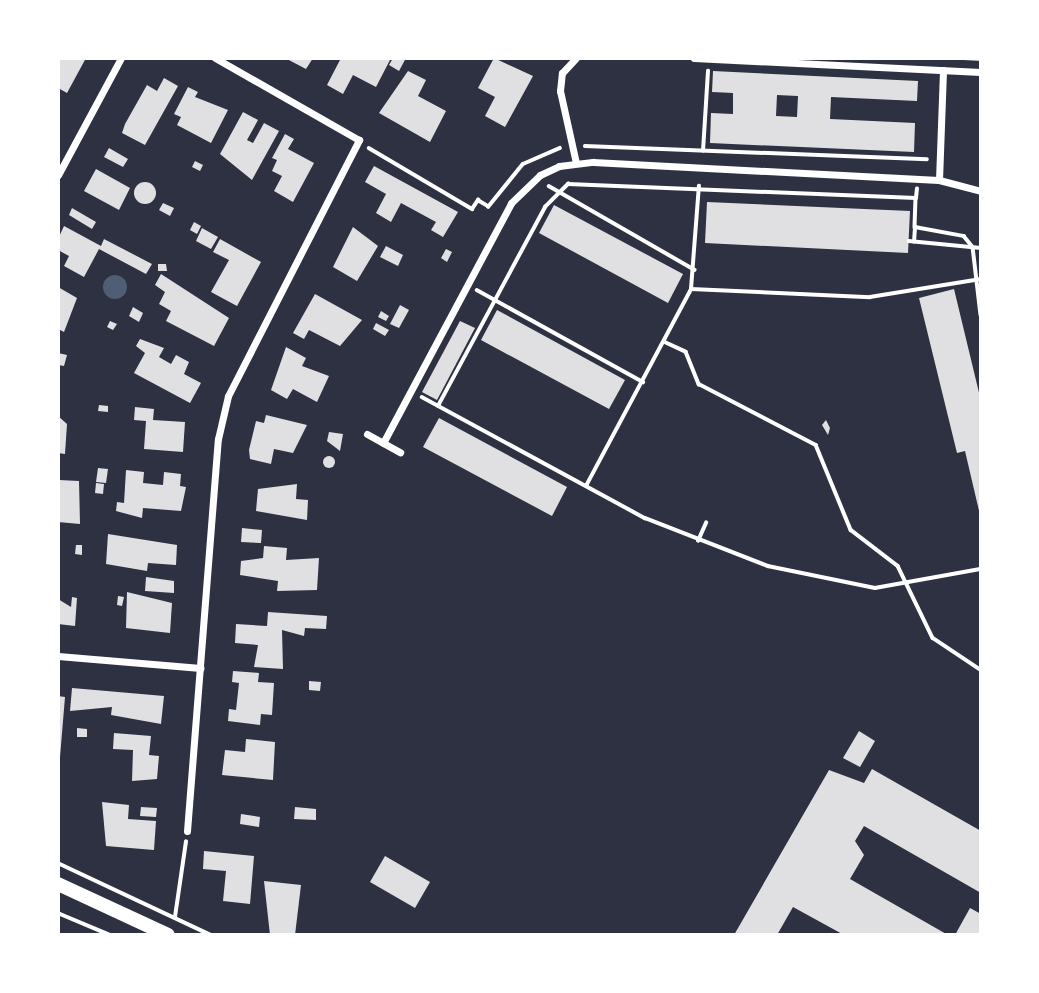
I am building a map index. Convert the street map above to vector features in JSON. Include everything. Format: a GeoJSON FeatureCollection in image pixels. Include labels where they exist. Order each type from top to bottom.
{"type":"FeatureCollection","features":[{"type":"Feature","properties":{"kind":"main road"},"geometry":{"type":"LineString","coordinates":[[58,884],[165,934]]}},
{"type":"Feature","properties":{"kind":"street"},"geometry":{"type":"LineString","coordinates":[[58,175],[121,58]]}},
{"type":"Feature","properties":{"kind":"street"},"geometry":{"type":"LineString","coordinates":[[187,831],[218,439],[229,396],[359,139],[215,58]]}},
{"type":"Feature","properties":{"kind":"street"},"geometry":{"type":"LineString","coordinates":[[576,58],[562,73],[560,91],[576,163]]}},
{"type":"Feature","properties":{"kind":"street"},"geometry":{"type":"LineString","coordinates":[[694,58],[981,72]]}},
{"type":"Feature","properties":{"kind":"street"},"geometry":{"type":"LineString","coordinates":[[939,180],[943,70]]}},
{"type":"Feature","properties":{"kind":"street"},"geometry":{"type":"LineString","coordinates":[[383,443],[504,216],[540,175],[576,163],[939,180],[981,191]]}},
{"type":"Feature","properties":{"kind":"street"},"geometry":{"type":"LineString","coordinates":[[367,434],[400,452]]}},
{"type":"Feature","properties":{"kind":"street"},"geometry":{"type":"LineString","coordinates":[[58,656],[200,668]]}},
{"type":"Feature","properties":{"kind":"path"},"geometry":{"type":"LineString","coordinates":[[586,486],[691,289],[695,270],[708,59]]}},
{"type":"Feature","properties":{"kind":"path"},"geometry":{"type":"LineString","coordinates":[[359,139],[472,209],[478,200],[504,216]]}},
{"type":"Feature","properties":{"kind":"path"},"geometry":{"type":"LineString","coordinates":[[540,175],[555,193],[695,270]]}},
{"type":"Feature","properties":{"kind":"path"},"geometry":{"type":"LineString","coordinates":[[917,179],[915,227],[911,242],[981,248]]}},
{"type":"Feature","properties":{"kind":"path"},"geometry":{"type":"LineString","coordinates":[[438,406],[555,193],[587,180],[916,198]]}},
{"type":"Feature","properties":{"kind":"path"},"geometry":{"type":"LineString","coordinates":[[915,227],[964,236],[973,247],[973,281],[981,315]]}},
{"type":"Feature","properties":{"kind":"path"},"geometry":{"type":"LineString","coordinates":[[691,289],[870,297],[981,279]]}},
{"type":"Feature","properties":{"kind":"path"},"geometry":{"type":"LineString","coordinates":[[468,285],[643,382]]}},
{"type":"Feature","properties":{"kind":"path"},"geometry":{"type":"LineString","coordinates":[[665,342],[685,352],[699,384],[816,445],[851,530],[898,566],[905,587],[933,638],[981,670]]}},
{"type":"Feature","properties":{"kind":"path"},"geometry":{"type":"LineString","coordinates":[[411,391],[586,486],[698,541],[825,582],[905,587],[981,569]]}},
{"type":"Feature","properties":{"kind":"path"},"geometry":{"type":"LineString","coordinates":[[698,541],[706,523]]}},
{"type":"Feature","properties":{"kind":"path"},"geometry":{"type":"LineString","coordinates":[[165,934],[176,916],[187,831]]}},
{"type":"Feature","properties":{"kind":"path"},"geometry":{"type":"LineString","coordinates":[[58,863],[176,916],[211,935]]}},
{"type":"Feature","properties":{"kind":"path"},"geometry":{"type":"LineString","coordinates":[[58,913],[110,935]]}},
{"type":"Feature","properties":{"kind":"water"},"geometry":{"type":"Polygon","coordinates":[[[115,275],[126,282],[127,287],[120,298],[115,299],[104,292],[103,287],[110,276],[115,275]]]}},
{"type":"Feature","properties":{"kind":"building"},"geometry":{"type":"Polygon","coordinates":[[[58,58],[86,58],[67,93],[58,88],[58,58]]]}},
{"type":"Feature","properties":{"kind":"building"},"geometry":{"type":"Polygon","coordinates":[[[285,58],[313,58],[306,69],[285,58]]]}},
{"type":"Feature","properties":{"kind":"building"},"geometry":{"type":"Polygon","coordinates":[[[341,58],[391,58],[376,87],[353,75],[343,94],[327,85],[341,58]]]}},
{"type":"Feature","properties":{"kind":"building"},"geometry":{"type":"Polygon","coordinates":[[[393,58],[406,58],[399,71],[389,65],[393,58]]]}},
{"type":"Feature","properties":{"kind":"building"},"geometry":{"type":"Polygon","coordinates":[[[494,58],[533,76],[505,127],[485,116],[495,97],[478,88],[494,58]]]}},
{"type":"Feature","properties":{"kind":"building"},"geometry":{"type":"Polygon","coordinates":[[[981,58],[981,61],[963,60],[981,58]]]}},
{"type":"Feature","properties":{"kind":"building"},"geometry":{"type":"Polygon","coordinates":[[[408,71],[426,80],[418,96],[446,111],[430,142],[379,113],[408,71]]]}},
{"type":"Feature","properties":{"kind":"building"},"geometry":{"type":"Polygon","coordinates":[[[713,71],[918,81],[917,101],[831,97],[830,119],[915,123],[914,152],[710,143],[711,113],[733,114],[733,93],[712,92],[713,71]],[[777,95],[776,116],[797,117],[798,96],[777,95]]]}},
{"type":"Feature","properties":{"kind":"building"},"geometry":{"type":"Polygon","coordinates":[[[164,78],[178,86],[145,145],[122,133],[147,85],[157,91],[164,78]]]}},
{"type":"Feature","properties":{"kind":"building"},"geometry":{"type":"Polygon","coordinates":[[[188,87],[198,92],[195,97],[228,110],[211,143],[177,125],[181,117],[174,114],[188,87]]]}},
{"type":"Feature","properties":{"kind":"building"},"geometry":{"type":"Polygon","coordinates":[[[243,112],[258,120],[247,140],[253,143],[264,123],[279,131],[252,180],[220,154],[243,112]]]}},
{"type":"Feature","properties":{"kind":"building"},"geometry":{"type":"Polygon","coordinates":[[[285,134],[294,139],[288,149],[314,163],[293,202],[274,191],[282,176],[272,171],[277,160],[272,158],[285,134]]]}},
{"type":"Feature","properties":{"kind":"building"},"geometry":{"type":"Polygon","coordinates":[[[109,148],[128,159],[123,167],[104,157],[109,148]]]}},
{"type":"Feature","properties":{"kind":"building"},"geometry":{"type":"Polygon","coordinates":[[[195,161],[203,165],[200,171],[192,167],[195,161]]]}},
{"type":"Feature","properties":{"kind":"building"},"geometry":{"type":"Polygon","coordinates":[[[374,166],[458,212],[443,237],[431,230],[436,222],[401,203],[391,222],[376,213],[386,194],[365,182],[374,166]]]}},
{"type":"Feature","properties":{"kind":"building"},"geometry":{"type":"Polygon","coordinates":[[[96,169],[130,188],[119,210],[84,191],[96,169]]]}},
{"type":"Feature","properties":{"kind":"building"},"geometry":{"type":"Polygon","coordinates":[[[145,182],[153,185],[156,193],[153,201],[145,204],[137,201],[134,193],[137,185],[145,182]]]}},
{"type":"Feature","properties":{"kind":"building"},"geometry":{"type":"Polygon","coordinates":[[[707,202],[910,211],[908,253],[705,243],[707,202]]]}},
{"type":"Feature","properties":{"kind":"building"},"geometry":{"type":"Polygon","coordinates":[[[163,203],[174,208],[170,216],[159,210],[163,203]]]}},
{"type":"Feature","properties":{"kind":"building"},"geometry":{"type":"Polygon","coordinates":[[[554,205],[683,274],[668,303],[539,233],[554,205]]]}},
{"type":"Feature","properties":{"kind":"building"},"geometry":{"type":"Polygon","coordinates":[[[72,208],[96,222],[92,229],[69,215],[72,208]]]}},
{"type":"Feature","properties":{"kind":"building"},"geometry":{"type":"Polygon","coordinates":[[[194,222],[201,226],[197,234],[190,230],[194,222]]]}},
{"type":"Feature","properties":{"kind":"building"},"geometry":{"type":"Polygon","coordinates":[[[64,226],[101,246],[104,239],[152,264],[146,274],[99,249],[84,277],[64,266],[69,256],[58,250],[58,239],[64,226]]]}},
{"type":"Feature","properties":{"kind":"building"},"geometry":{"type":"Polygon","coordinates":[[[353,227],[378,246],[357,281],[333,267],[353,227]]]}},
{"type":"Feature","properties":{"kind":"building"},"geometry":{"type":"Polygon","coordinates":[[[202,228],[218,237],[211,249],[196,241],[202,228]]]}},
{"type":"Feature","properties":{"kind":"building"},"geometry":{"type":"Polygon","coordinates":[[[220,239],[261,262],[237,306],[211,292],[229,260],[213,252],[220,239]]]}},
{"type":"Feature","properties":{"kind":"building"},"geometry":{"type":"Polygon","coordinates":[[[386,246],[403,255],[398,266],[380,257],[386,246]]]}},
{"type":"Feature","properties":{"kind":"building"},"geometry":{"type":"Polygon","coordinates":[[[446,249],[452,252],[447,262],[441,258],[446,249]]]}},
{"type":"Feature","properties":{"kind":"building"},"geometry":{"type":"Polygon","coordinates":[[[158,264],[166,264],[167,271],[158,271],[158,264]]]}},
{"type":"Feature","properties":{"kind":"building"},"geometry":{"type":"Polygon","coordinates":[[[161,274],[229,318],[214,346],[166,321],[171,311],[159,304],[165,292],[155,285],[161,274]]]}},
{"type":"Feature","properties":{"kind":"building"},"geometry":{"type":"Polygon","coordinates":[[[58,287],[77,298],[64,332],[58,329],[58,287]]]}},
{"type":"Feature","properties":{"kind":"building"},"geometry":{"type":"Polygon","coordinates":[[[954,289],[981,401],[980,515],[965,451],[957,453],[919,298],[954,289]]]}},
{"type":"Feature","properties":{"kind":"building"},"geometry":{"type":"Polygon","coordinates":[[[315,294],[362,320],[340,346],[309,330],[304,339],[293,333],[315,294]]]}},
{"type":"Feature","properties":{"kind":"building"},"geometry":{"type":"Polygon","coordinates":[[[400,305],[409,310],[399,328],[390,324],[400,305]]]}},
{"type":"Feature","properties":{"kind":"building"},"geometry":{"type":"Polygon","coordinates":[[[133,307],[143,313],[139,322],[129,316],[133,307]]]}},
{"type":"Feature","properties":{"kind":"building"},"geometry":{"type":"Polygon","coordinates":[[[497,310],[625,380],[609,409],[481,340],[497,310]]]}},
{"type":"Feature","properties":{"kind":"building"},"geometry":{"type":"Polygon","coordinates":[[[381,311],[389,316],[386,321],[378,317],[381,311]]]}},
{"type":"Feature","properties":{"kind":"building"},"geometry":{"type":"Polygon","coordinates":[[[110,321],[117,324],[113,330],[107,327],[110,321]]]}},
{"type":"Feature","properties":{"kind":"building"},"geometry":{"type":"Polygon","coordinates":[[[460,321],[475,328],[437,400],[422,392],[460,321]]]}},
{"type":"Feature","properties":{"kind":"building"},"geometry":{"type":"Polygon","coordinates":[[[376,323],[389,330],[385,336],[373,329],[376,323]]]}},
{"type":"Feature","properties":{"kind":"building"},"geometry":{"type":"Polygon","coordinates":[[[140,339],[164,348],[159,357],[171,364],[176,355],[189,362],[184,374],[201,383],[190,403],[134,373],[145,353],[136,346],[140,339]]]}},
{"type":"Feature","properties":{"kind":"building"},"geometry":{"type":"Polygon","coordinates":[[[286,347],[306,358],[302,366],[329,376],[317,402],[293,389],[287,399],[271,390],[286,347]]]}},
{"type":"Feature","properties":{"kind":"building"},"geometry":{"type":"Polygon","coordinates":[[[58,353],[67,355],[64,366],[58,365],[58,353]]]}},
{"type":"Feature","properties":{"kind":"building"},"geometry":{"type":"Polygon","coordinates":[[[99,405],[108,406],[108,412],[98,411],[99,405]]]}},
{"type":"Feature","properties":{"kind":"building"},"geometry":{"type":"Polygon","coordinates":[[[135,407],[154,409],[153,420],[185,422],[183,452],[144,449],[146,421],[134,420],[135,407]]]}},
{"type":"Feature","properties":{"kind":"building"},"geometry":{"type":"Polygon","coordinates":[[[266,415],[307,425],[293,453],[274,449],[271,464],[250,459],[249,450],[256,421],[264,423],[266,415]]]}},
{"type":"Feature","properties":{"kind":"building"},"geometry":{"type":"Polygon","coordinates":[[[58,416],[67,424],[65,454],[58,453],[58,416]]]}},
{"type":"Feature","properties":{"kind":"building"},"geometry":{"type":"Polygon","coordinates":[[[439,418],[567,487],[552,516],[423,447],[439,418]]]}},
{"type":"Feature","properties":{"kind":"building"},"geometry":{"type":"Polygon","coordinates":[[[826,420],[830,428],[828,435],[822,425],[826,420]]]}},
{"type":"Feature","properties":{"kind":"building"},"geometry":{"type":"Polygon","coordinates":[[[329,432],[343,434],[340,451],[327,441],[329,432]]]}},
{"type":"Feature","properties":{"kind":"building"},"geometry":{"type":"Polygon","coordinates":[[[324,457],[334,457],[334,467],[324,467],[324,457]]]}},
{"type":"Feature","properties":{"kind":"building"},"geometry":{"type":"Polygon","coordinates":[[[98,468],[108,469],[106,483],[96,482],[98,468]]]}},
{"type":"Feature","properties":{"kind":"building"},"geometry":{"type":"Polygon","coordinates":[[[126,470],[144,472],[143,483],[163,485],[164,472],[181,474],[180,486],[186,487],[181,511],[143,508],[142,518],[116,511],[117,502],[124,503],[126,470]]]}},
{"type":"Feature","properties":{"kind":"building"},"geometry":{"type":"Polygon","coordinates":[[[59,480],[79,481],[80,524],[58,522],[59,480]]]}},
{"type":"Feature","properties":{"kind":"building"},"geometry":{"type":"Polygon","coordinates":[[[96,483],[104,484],[103,494],[95,493],[96,483]]]}},
{"type":"Feature","properties":{"kind":"building"},"geometry":{"type":"Polygon","coordinates":[[[297,484],[296,499],[308,500],[307,520],[256,511],[258,489],[297,484]]]}},
{"type":"Feature","properties":{"kind":"building"},"geometry":{"type":"Polygon","coordinates":[[[242,528],[262,530],[261,543],[241,542],[242,528]]]}},
{"type":"Feature","properties":{"kind":"building"},"geometry":{"type":"Polygon","coordinates":[[[108,534],[177,545],[176,565],[148,563],[147,571],[106,564],[108,534]]]}},
{"type":"Feature","properties":{"kind":"building"},"geometry":{"type":"Polygon","coordinates":[[[76,545],[82,545],[82,555],[75,554],[76,545]]]}},
{"type":"Feature","properties":{"kind":"building"},"geometry":{"type":"Polygon","coordinates":[[[264,546],[287,548],[286,560],[319,558],[317,590],[277,591],[278,581],[240,575],[241,561],[263,558],[264,546]]]}},
{"type":"Feature","properties":{"kind":"building"},"geometry":{"type":"Polygon","coordinates":[[[146,577],[174,581],[174,593],[145,591],[146,577]]]}},
{"type":"Feature","properties":{"kind":"building"},"geometry":{"type":"Polygon","coordinates":[[[127,592],[172,603],[170,633],[126,628],[127,592]]]}},
{"type":"Feature","properties":{"kind":"building"},"geometry":{"type":"Polygon","coordinates":[[[118,596],[124,597],[122,606],[117,605],[118,596]]]}},
{"type":"Feature","properties":{"kind":"building"},"geometry":{"type":"Polygon","coordinates":[[[72,597],[77,598],[75,626],[58,624],[58,599],[71,607],[72,597]]]}},
{"type":"Feature","properties":{"kind":"building"},"geometry":{"type":"Polygon","coordinates":[[[268,612],[327,616],[326,629],[305,628],[304,636],[282,630],[283,669],[254,667],[258,645],[235,643],[236,624],[267,626],[268,612]]]}},
{"type":"Feature","properties":{"kind":"building"},"geometry":{"type":"Polygon","coordinates":[[[233,671],[259,673],[258,682],[274,683],[272,715],[261,714],[260,725],[228,721],[229,709],[236,710],[239,683],[232,682],[233,671]]]}},
{"type":"Feature","properties":{"kind":"building"},"geometry":{"type":"Polygon","coordinates":[[[309,681],[321,682],[320,691],[309,690],[309,681]]]}},
{"type":"Feature","properties":{"kind":"building"},"geometry":{"type":"Polygon","coordinates":[[[72,688],[164,696],[161,724],[111,715],[112,707],[70,711],[72,688]]]}},
{"type":"Feature","properties":{"kind":"building"},"geometry":{"type":"Polygon","coordinates":[[[58,696],[65,697],[60,757],[58,757],[58,696]]]}},
{"type":"Feature","properties":{"kind":"building"},"geometry":{"type":"Polygon","coordinates":[[[77,728],[87,729],[87,737],[77,737],[77,728]]]}},
{"type":"Feature","properties":{"kind":"building"},"geometry":{"type":"Polygon","coordinates":[[[859,731],[875,741],[860,767],[843,758],[859,731]]]}},
{"type":"Feature","properties":{"kind":"building"},"geometry":{"type":"Polygon","coordinates":[[[114,733],[151,736],[149,755],[159,756],[157,779],[132,781],[133,750],[113,749],[114,733]]]}},
{"type":"Feature","properties":{"kind":"building"},"geometry":{"type":"Polygon","coordinates":[[[246,739],[275,742],[273,780],[222,775],[225,750],[245,752],[246,739]]]}},
{"type":"Feature","properties":{"kind":"building"},"geometry":{"type":"Polygon","coordinates":[[[872,769],[981,831],[981,893],[864,826],[855,841],[864,855],[850,879],[948,935],[844,935],[793,907],[777,935],[734,935],[829,770],[864,783],[872,769]]]}},
{"type":"Feature","properties":{"kind":"building"},"geometry":{"type":"Polygon","coordinates":[[[102,802],[129,805],[128,819],[156,821],[154,850],[106,846],[102,802]]]}},
{"type":"Feature","properties":{"kind":"building"},"geometry":{"type":"Polygon","coordinates":[[[141,807],[157,808],[156,817],[140,816],[141,807]]]}},
{"type":"Feature","properties":{"kind":"building"},"geometry":{"type":"Polygon","coordinates":[[[295,807],[316,809],[316,820],[294,819],[295,807]]]}},
{"type":"Feature","properties":{"kind":"building"},"geometry":{"type":"Polygon","coordinates":[[[241,814],[260,817],[259,827],[240,824],[241,814]]]}},
{"type":"Feature","properties":{"kind":"building"},"geometry":{"type":"Polygon","coordinates":[[[204,851],[254,856],[250,904],[223,901],[226,871],[203,869],[204,851]]]}},
{"type":"Feature","properties":{"kind":"building"},"geometry":{"type":"Polygon","coordinates":[[[385,856],[430,882],[415,908],[370,882],[385,856]]]}},
{"type":"Feature","properties":{"kind":"building"},"geometry":{"type":"Polygon","coordinates":[[[264,881],[301,885],[295,935],[270,935],[264,881]]]}},
{"type":"Feature","properties":{"kind":"building"},"geometry":{"type":"Polygon","coordinates":[[[970,908],[981,914],[981,935],[955,935],[970,908]]]}}]}
